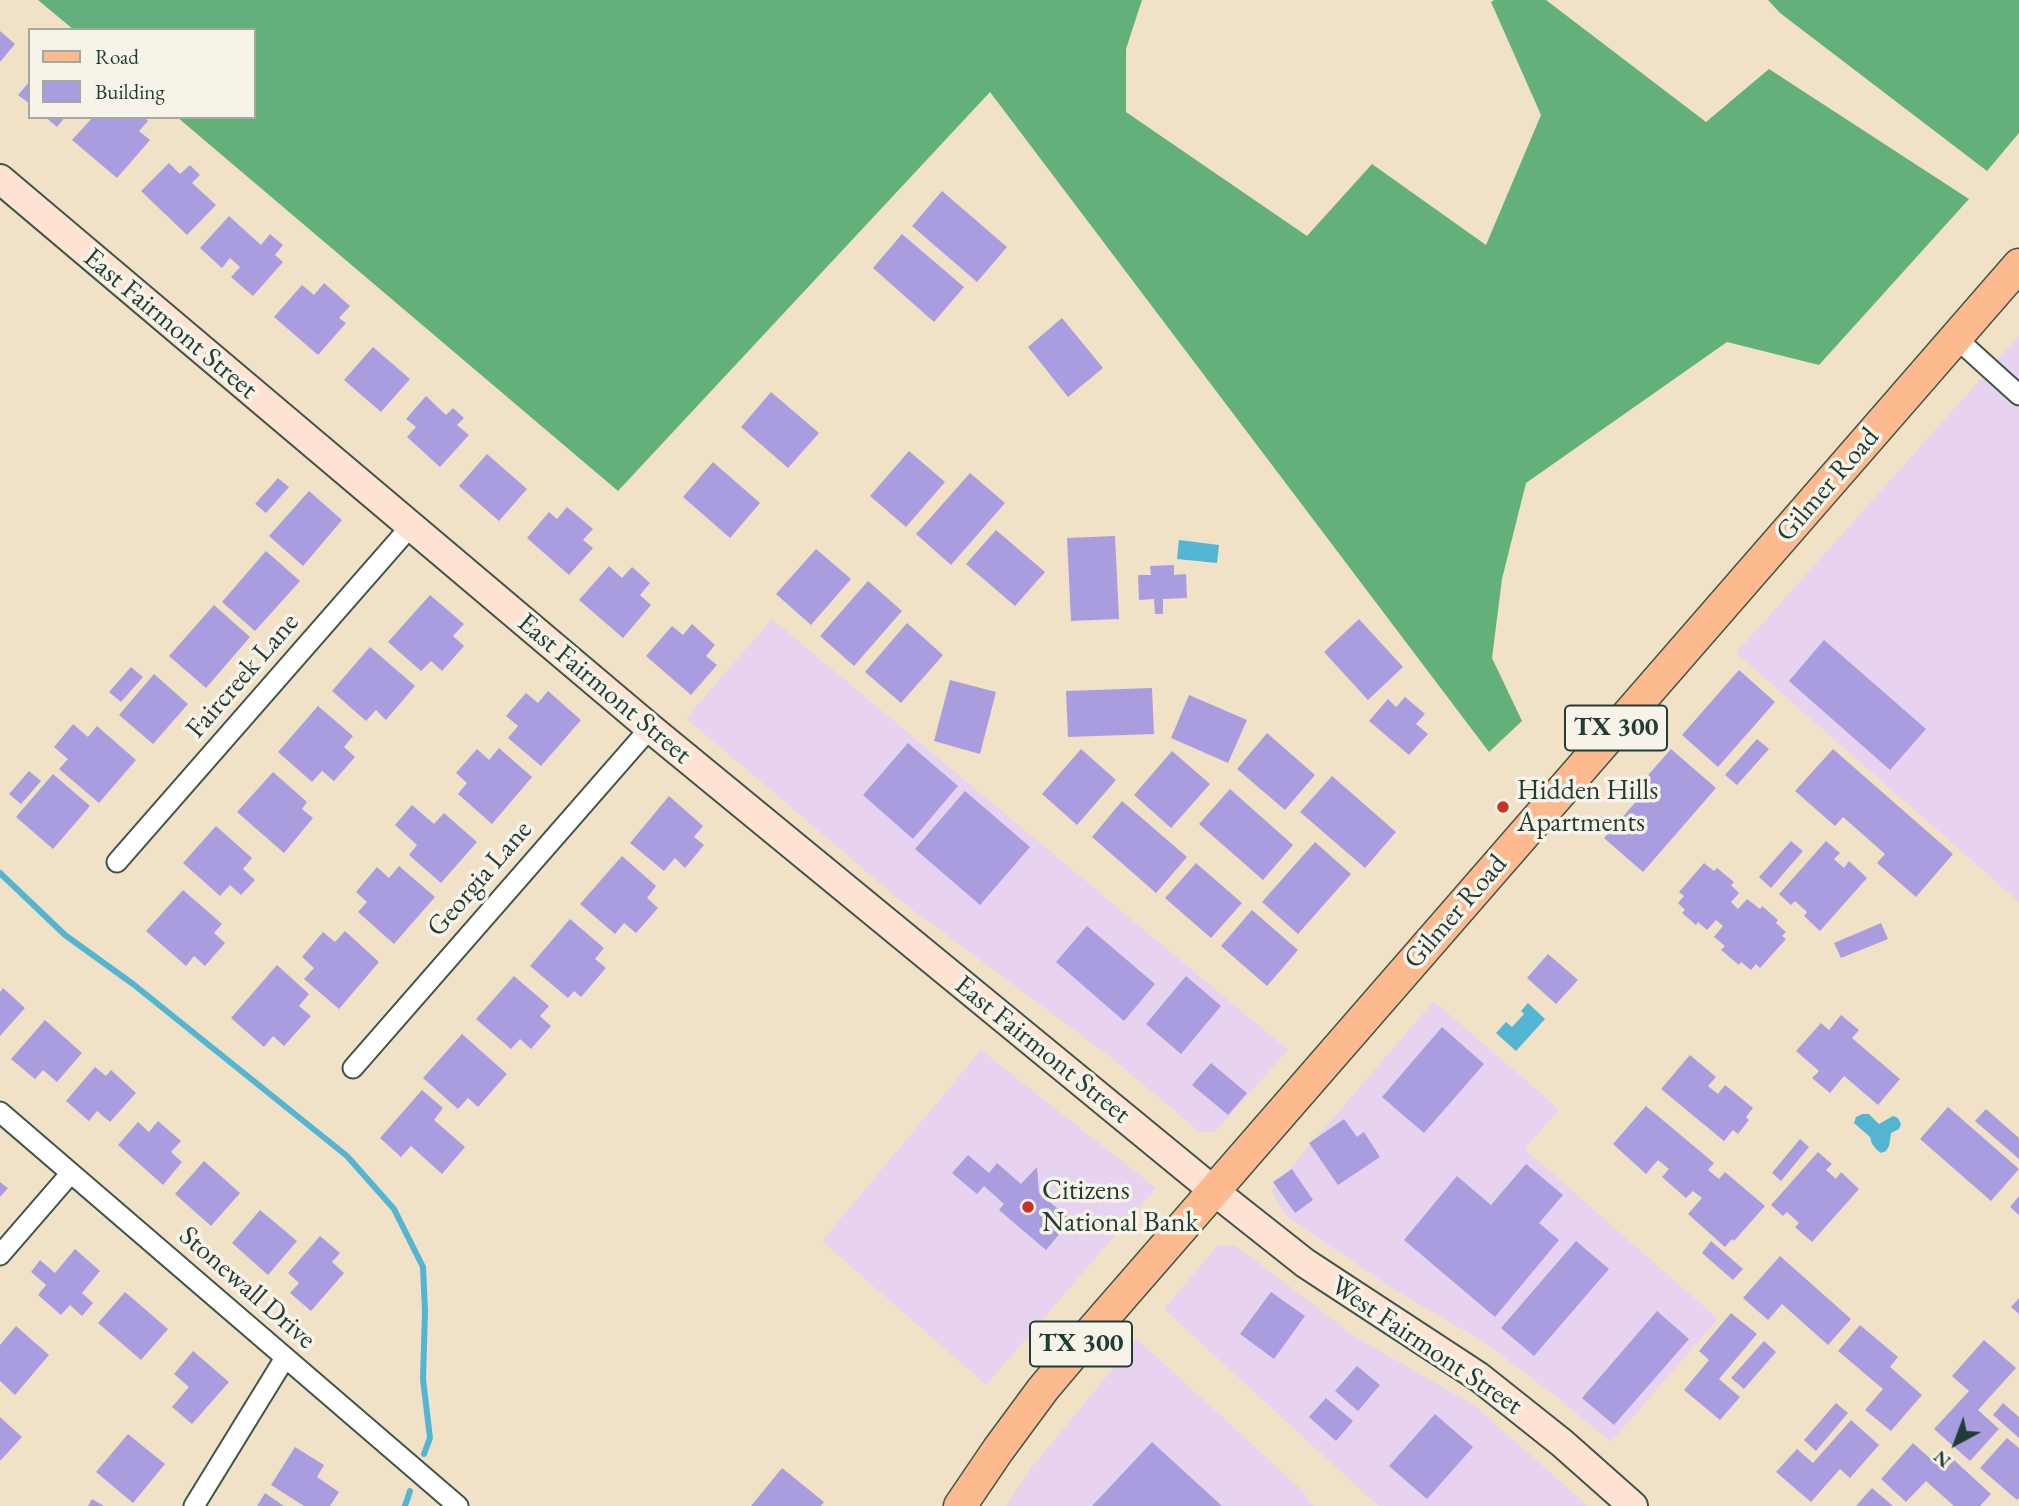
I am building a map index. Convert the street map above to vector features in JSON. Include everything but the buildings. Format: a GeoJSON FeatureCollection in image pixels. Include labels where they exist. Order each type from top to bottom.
{"type":"FeatureCollection","features":[{"type":"Feature","properties":{"kind":"main road","name":"Gilmer Road"},"geometry":{"type":"LineString","coordinates":[[960,1506],[1043,1389],[2019,265]]}},
{"type":"Feature","properties":{"kind":"street","name":"East Fairmont Street"},"geometry":{"type":"LineString","coordinates":[[0,180],[650,728],[1214,1192]]}},
{"type":"Feature","properties":{"kind":"street"},"geometry":{"type":"LineString","coordinates":[[1956,338],[2019,395]]}},
{"type":"Feature","properties":{"kind":"street","name":"Faircreek Lane"},"geometry":{"type":"LineString","coordinates":[[117,862],[410,527]]}},
{"type":"Feature","properties":{"kind":"street","name":"Georgia Lane"},"geometry":{"type":"LineString","coordinates":[[354,1068],[650,728]]}},
{"type":"Feature","properties":{"kind":"street","name":"Stonewall Drive"},"geometry":{"type":"LineString","coordinates":[[0,1111],[458,1506]]}},
{"type":"Feature","properties":{"kind":"street"},"geometry":{"type":"LineString","coordinates":[[0,1255],[71,1172]]}},
{"type":"Feature","properties":{"kind":"street","name":"West Fairmont Street"},"geometry":{"type":"LineString","coordinates":[[1214,1192],[1305,1263],[1479,1377],[1562,1443],[1633,1506]]}},
{"type":"Feature","properties":{"kind":"street"},"geometry":{"type":"LineString","coordinates":[[194,1506],[285,1357]]}},
{"type":"Feature","properties":{"kind":"shaded area"},"geometry":{"type":"Polygon","coordinates":[[[2019,336],[2019,902],[1736,653],[2019,336]]]}},
{"type":"Feature","properties":{"kind":"shaded area"},"geometry":{"type":"Polygon","coordinates":[[[772,619],[1288,1050],[1215,1132],[1200,1132],[1109,1056],[901,901],[686,718],[772,619]]]}},
{"type":"Feature","properties":{"kind":"shaded area"},"geometry":{"type":"Polygon","coordinates":[[[1434,1001],[1559,1109],[1525,1149],[1718,1319],[1611,1442],[1484,1342],[1398,1292],[1288,1218],[1271,1190],[1434,1001]]]}},
{"type":"Feature","properties":{"kind":"shaded area"},"geometry":{"type":"Polygon","coordinates":[[[981,1050],[1156,1188],[986,1385],[822,1241],[981,1050]]]}},
{"type":"Feature","properties":{"kind":"shaded area"},"geometry":{"type":"Polygon","coordinates":[[[1235,1245],[1357,1338],[1474,1405],[1588,1506],[1378,1506],[1164,1309],[1217,1246],[1235,1245]]]}},
{"type":"Feature","properties":{"kind":"shaded area"},"geometry":{"type":"Polygon","coordinates":[[[1137,1339],[1303,1491],[1313,1506],[1006,1506],[1033,1466],[1137,1339]]]}},
{"type":"Feature","properties":{"kind":"green space"},"geometry":{"type":"Polygon","coordinates":[[[38,0],[1142,0],[1126,49],[1126,112],[1307,236],[1372,164],[1486,245],[1541,115],[1491,2],[1546,0],[1706,122],[1769,69],[1969,199],[1819,365],[1727,342],[1526,483],[1502,579],[1492,658],[1522,721],[1489,752],[990,92],[618,491],[179,119],[256,119],[256,28],[72,28],[38,0]]]}},
{"type":"Feature","properties":{"kind":"green space"},"geometry":{"type":"Polygon","coordinates":[[[1768,0],[2019,0],[2019,133],[1987,171],[1780,13],[1768,0]]]}},
{"type":"Feature","properties":{"kind":"water"},"geometry":{"type":"Polygon","coordinates":[[[1179,540],[1219,545],[1217,563],[1177,559],[1179,540]]]}},
{"type":"Feature","properties":{"kind":"water"},"geometry":{"type":"Polygon","coordinates":[[[1528,1003],[1545,1019],[1516,1051],[1496,1033],[1506,1022],[1512,1027],[1524,1014],[1521,1011],[1528,1003]]]}},
{"type":"Feature","properties":{"kind":"water"},"geometry":{"type":"Polygon","coordinates":[[[1869,1114],[1879,1124],[1893,1116],[1898,1118],[1901,1124],[1899,1129],[1891,1133],[1886,1151],[1881,1153],[1877,1150],[1870,1137],[1854,1123],[1856,1117],[1869,1114]]]}},
{"type":"Feature","properties":{"kind":"waterway"},"geometry":{"type":"LineString","coordinates":[[0,873],[65,935],[133,984],[347,1156],[394,1209],[423,1267],[423,1379],[430,1438],[424,1454]]}},
{"type":"Feature","properties":{"kind":"waterway"},"geometry":{"type":"LineString","coordinates":[[405,1506],[410,1491]]}},
{"type":"Feature","properties":{"kind":"place","name":"Hidden Hills Apartments"},"geometry":{"type":"Point","coordinates":[1503,807]}},
{"type":"Feature","properties":{"kind":"place","name":"Citizens National Bank"},"geometry":{"type":"Point","coordinates":[1028,1207]}}]}
